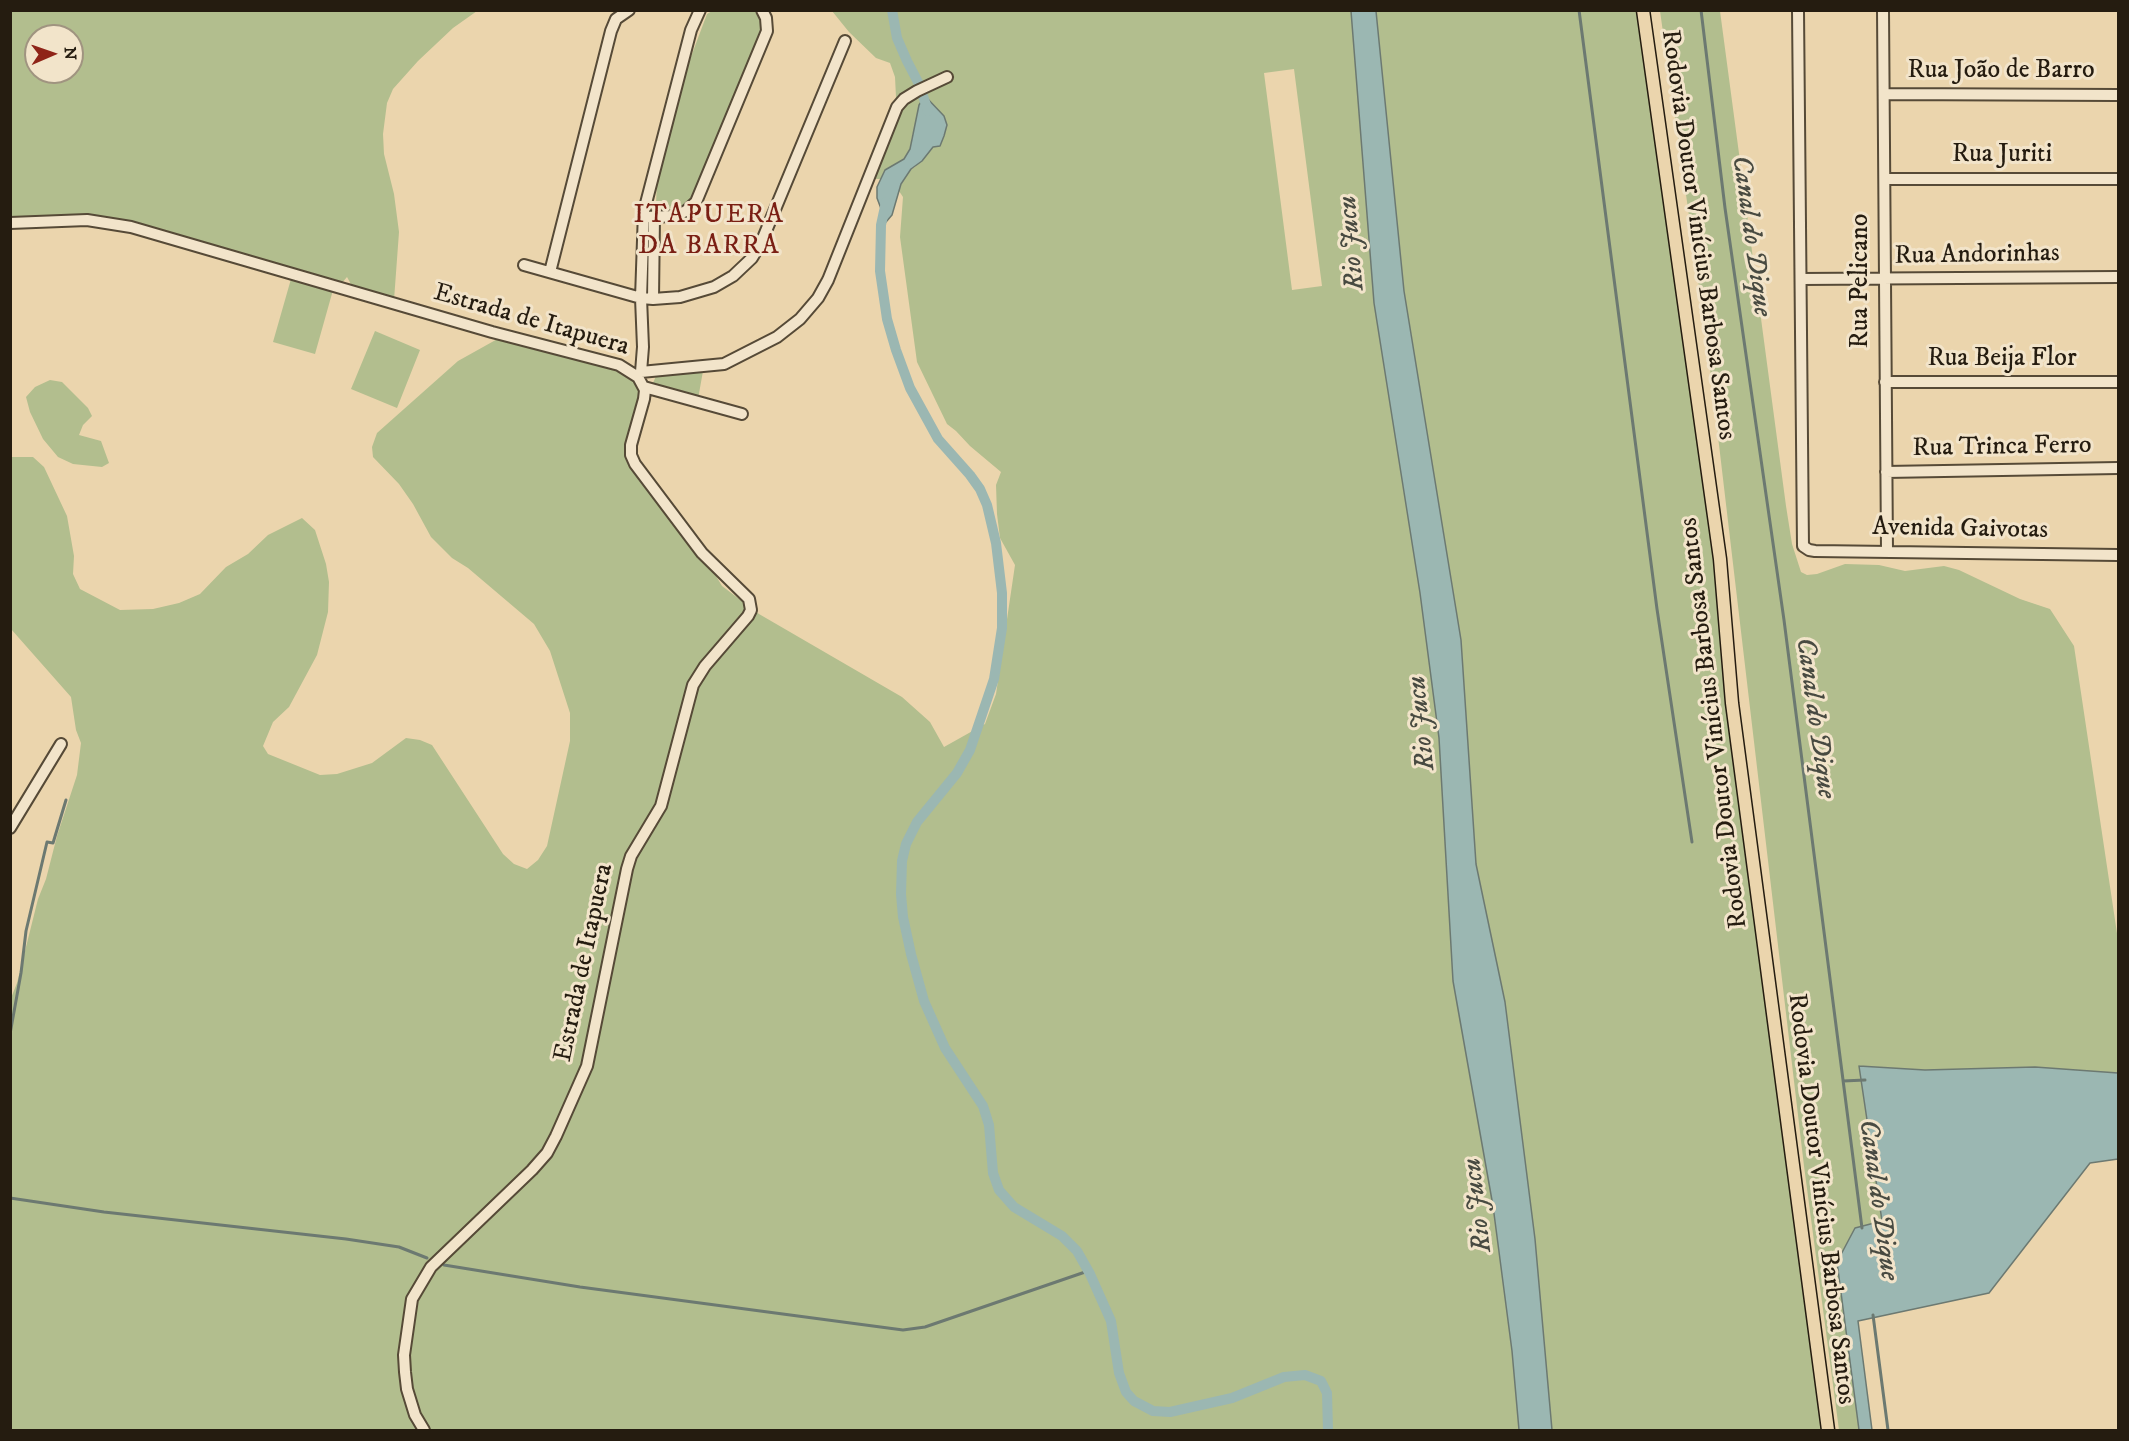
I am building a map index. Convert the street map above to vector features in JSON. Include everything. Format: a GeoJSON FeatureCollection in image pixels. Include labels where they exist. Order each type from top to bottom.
{"type":"FeatureCollection","features":[{"type":"Feature","properties":{"kind":"main road","name":"Rodovia Doutor Vinícius Barbosa Santos"},"geometry":{"type":"LineString","coordinates":[[1642,10],[1720,559],[1732,703],[1828,1431]]}},
{"type":"Feature","properties":{"kind":"street"},"geometry":{"type":"LineString","coordinates":[[550,272],[611,31],[616,19],[629,10]]}},
{"type":"Feature","properties":{"kind":"street"},"geometry":{"type":"LineString","coordinates":[[641,379],[644,333],[641,298],[648,217],[691,30],[700,10]]}},
{"type":"Feature","properties":{"kind":"street"},"geometry":{"type":"LineString","coordinates":[[648,217],[681,214],[696,202],[767,32],[766,18],[762,10]]}},
{"type":"Feature","properties":{"kind":"street"},"geometry":{"type":"LineString","coordinates":[[1798,10],[1801,279]]}},
{"type":"Feature","properties":{"kind":"street","name":"Rua Pelicano"},"geometry":{"type":"LineString","coordinates":[[1883,10],[1887,552]]}},
{"type":"Feature","properties":{"kind":"street"},"geometry":{"type":"LineString","coordinates":[[524,265],[641,298],[653,299],[680,297],[714,287],[733,276],[752,258],[760,243],[845,42]]}},
{"type":"Feature","properties":{"kind":"street"},"geometry":{"type":"LineString","coordinates":[[641,379],[724,364],[777,337],[800,319],[818,298],[828,280],[893,114],[900,103],[921,89],[947,77]]}},
{"type":"Feature","properties":{"kind":"street","name":"Rua João de Barro"},"geometry":{"type":"LineString","coordinates":[[1884,94],[2118,95]]}},
{"type":"Feature","properties":{"kind":"street","name":"Rua Juriti"},"geometry":{"type":"LineString","coordinates":[[1885,179],[2118,179]]}},
{"type":"Feature","properties":{"kind":"street"},"geometry":{"type":"LineString","coordinates":[[648,217],[653,299]]}},
{"type":"Feature","properties":{"kind":"street","name":"Estrada de Itapuera"},"geometry":{"type":"LineString","coordinates":[[10,223],[87,220],[131,227],[492,332],[605,360],[626,369],[641,379],[644,399],[630,445],[633,460],[702,554],[749,599],[751,610],[705,666],[693,685],[661,806],[637,844],[627,869],[590,1058],[579,1089],[547,1153],[431,1267],[412,1299],[404,1355],[405,1372],[407,1389],[415,1415],[424,1431]]}},
{"type":"Feature","properties":{"kind":"street","name":"Rua Andorinhas"},"geometry":{"type":"LineString","coordinates":[[1801,279],[2118,277]]}},
{"type":"Feature","properties":{"kind":"street","name":"Avenida Gaivotas"},"geometry":{"type":"LineString","coordinates":[[1801,279],[1803,546],[1815,551],[2118,555]]}},
{"type":"Feature","properties":{"kind":"street"},"geometry":{"type":"LineString","coordinates":[[641,379],[742,414]]}},
{"type":"Feature","properties":{"kind":"street","name":"Rua Beija Flor"},"geometry":{"type":"LineString","coordinates":[[1885,382],[2118,382]]}},
{"type":"Feature","properties":{"kind":"street","name":"Rua Trinca Ferro"},"geometry":{"type":"LineString","coordinates":[[1886,472],[2118,468]]}},
{"type":"Feature","properties":{"kind":"street"},"geometry":{"type":"LineString","coordinates":[[10,828],[61,744]]}},
{"type":"Feature","properties":{"kind":"green space"},"geometry":{"type":"Polygon","coordinates":[[[10,11],[477,11],[453,28],[418,61],[393,89],[387,103],[383,134],[384,154],[394,194],[399,232],[394,300],[353,288],[347,277],[341,284],[144,234],[84,223],[11,226],[10,11]]]}},
{"type":"Feature","properties":{"kind":"green space"},"geometry":{"type":"Polygon","coordinates":[[[712,11],[755,11],[760,14],[764,25],[692,201],[681,210],[664,212],[656,204],[657,182],[689,62],[707,14],[712,11]]]}},
{"type":"Feature","properties":{"kind":"green space"},"geometry":{"type":"Polygon","coordinates":[[[832,11],[1351,11],[1374,303],[1420,593],[1439,738],[1453,981],[1493,1206],[1512,1351],[1519,1430],[11,1430],[11,998],[17,983],[38,899],[77,775],[81,743],[76,730],[71,697],[11,629],[10,457],[33,457],[44,467],[67,516],[74,556],[73,574],[80,589],[120,610],[153,609],[179,603],[200,594],[226,567],[248,554],[268,535],[302,518],[315,530],[326,564],[329,582],[328,612],[317,655],[289,707],[273,722],[263,746],[268,754],[320,775],[337,774],[372,763],[406,738],[432,745],[503,854],[514,864],[527,869],[538,860],[547,846],[570,741],[570,713],[550,651],[534,624],[468,568],[452,558],[431,537],[399,484],[373,457],[372,447],[377,433],[458,361],[501,337],[609,367],[628,376],[641,390],[627,453],[722,586],[759,614],[902,697],[930,722],[944,747],[985,724],[996,694],[1015,565],[1000,538],[996,485],[1001,472],[947,424],[917,362],[900,237],[903,197],[899,191],[911,169],[915,167],[947,125],[944,116],[925,97],[910,149],[904,159],[885,170],[881,179],[864,179],[892,114],[896,97],[895,77],[890,63],[876,58],[849,32],[832,11]],[[1294,69],[1264,73],[1292,290],[1322,286],[1294,69]]]}},
{"type":"Feature","properties":{"kind":"green space"},"geometry":{"type":"Polygon","coordinates":[[[1376,11],[1643,11],[1690,346],[1787,1168],[1822,1430],[1552,1430],[1535,1239],[1505,1002],[1476,864],[1461,640],[1404,291],[1376,11]]]}},
{"type":"Feature","properties":{"kind":"green space"},"geometry":{"type":"Polygon","coordinates":[[[1660,11],[1720,11],[1786,506],[1792,544],[1801,572],[1807,575],[1817,574],[1845,564],[1879,565],[1905,571],[1944,566],[1959,570],[2020,599],[2050,609],[2074,646],[2118,940],[2118,1073],[2035,1067],[1925,1070],[1859,1066],[1882,1222],[1837,1262],[1859,1430],[1839,1430],[1804,1166],[1707,343],[1660,11]]]}},
{"type":"Feature","properties":{"kind":"green space"},"geometry":{"type":"Polygon","coordinates":[[[291,279],[333,290],[315,354],[273,342],[291,279]]]}},
{"type":"Feature","properties":{"kind":"green space"},"geometry":{"type":"Polygon","coordinates":[[[375,331],[420,350],[397,408],[351,389],[375,331]]]}},
{"type":"Feature","properties":{"kind":"green space"},"geometry":{"type":"Polygon","coordinates":[[[703,371],[698,399],[653,383],[656,376],[703,371]]]}},
{"type":"Feature","properties":{"kind":"green space"},"geometry":{"type":"Polygon","coordinates":[[[50,380],[62,382],[88,408],[92,416],[83,425],[79,435],[101,441],[109,463],[102,467],[73,464],[58,457],[43,439],[30,412],[26,397],[35,387],[50,380]]]}},
{"type":"Feature","properties":{"kind":"water","name":"Rio Jucu"},"geometry":{"type":"Polygon","coordinates":[[[1351,11],[1376,11],[1404,291],[1461,640],[1476,864],[1505,1002],[1535,1239],[1552,1430],[1519,1430],[1512,1351],[1493,1206],[1453,981],[1439,738],[1420,593],[1374,303],[1351,11]]]}},
{"type":"Feature","properties":{"kind":"water"},"geometry":{"type":"Polygon","coordinates":[[[925,96],[944,116],[947,125],[944,136],[940,146],[933,147],[922,161],[911,169],[901,184],[892,215],[886,222],[877,198],[877,187],[885,170],[904,159],[910,149],[919,105],[925,96]]]}},
{"type":"Feature","properties":{"kind":"water"},"geometry":{"type":"Polygon","coordinates":[[[1859,1066],[1925,1070],[2035,1067],[2118,1073],[2118,1159],[2090,1163],[1989,1293],[1858,1321],[1872,1430],[1859,1430],[1837,1262],[1855,1228],[1882,1221],[1859,1066]]]}},
{"type":"Feature","properties":{"kind":"waterway"},"geometry":{"type":"LineString","coordinates":[[892,10],[897,38],[919,84],[928,111]]}},
{"type":"Feature","properties":{"kind":"waterway"},"geometry":{"type":"LineString","coordinates":[[1579,10],[1657,609],[1692,842]]}},
{"type":"Feature","properties":{"kind":"waterway","name":"Canal do Dique"},"geometry":{"type":"LineString","coordinates":[[1701,10],[1725,208],[1784,620],[1862,1228]]}},
{"type":"Feature","properties":{"kind":"waterway"},"geometry":{"type":"LineString","coordinates":[[886,202],[881,225],[880,271],[887,319],[896,350],[910,388],[938,439],[970,475],[987,505],[996,543],[1002,593],[1002,628],[994,679],[970,750],[957,773],[917,822],[906,844],[902,861],[903,917],[924,1001],[945,1048],[983,1106],[989,1125],[993,1173],[999,1190],[1014,1207],[1062,1236],[1077,1251],[1111,1321],[1119,1373],[1126,1392],[1134,1401],[1153,1411],[1170,1412],[1232,1398],[1284,1377],[1305,1375],[1321,1381],[1327,1393],[1328,1430]]}},
{"type":"Feature","properties":{"kind":"waterway"},"geometry":{"type":"LineString","coordinates":[[10,1034],[26,931],[47,842],[53,843],[66,800]]}},
{"type":"Feature","properties":{"kind":"waterway"},"geometry":{"type":"LineString","coordinates":[[1843,1081],[1865,1080]]}},
{"type":"Feature","properties":{"kind":"waterway"},"geometry":{"type":"LineString","coordinates":[[10,1198],[104,1212],[346,1239],[399,1247],[427,1258]]}},
{"type":"Feature","properties":{"kind":"waterway"},"geometry":{"type":"LineString","coordinates":[[444,1265],[580,1287],[903,1330],[925,1327],[1088,1271]]}},
{"type":"Feature","properties":{"kind":"waterway","name":"Canal do Dique"},"geometry":{"type":"LineString","coordinates":[[1873,1315],[1888,1430]]}},
{"type":"Feature","properties":{"kind":"district","name":"ITAPUERA DA BARRA"},"geometry":{"type":"Point","coordinates":[709,232]}}]}
